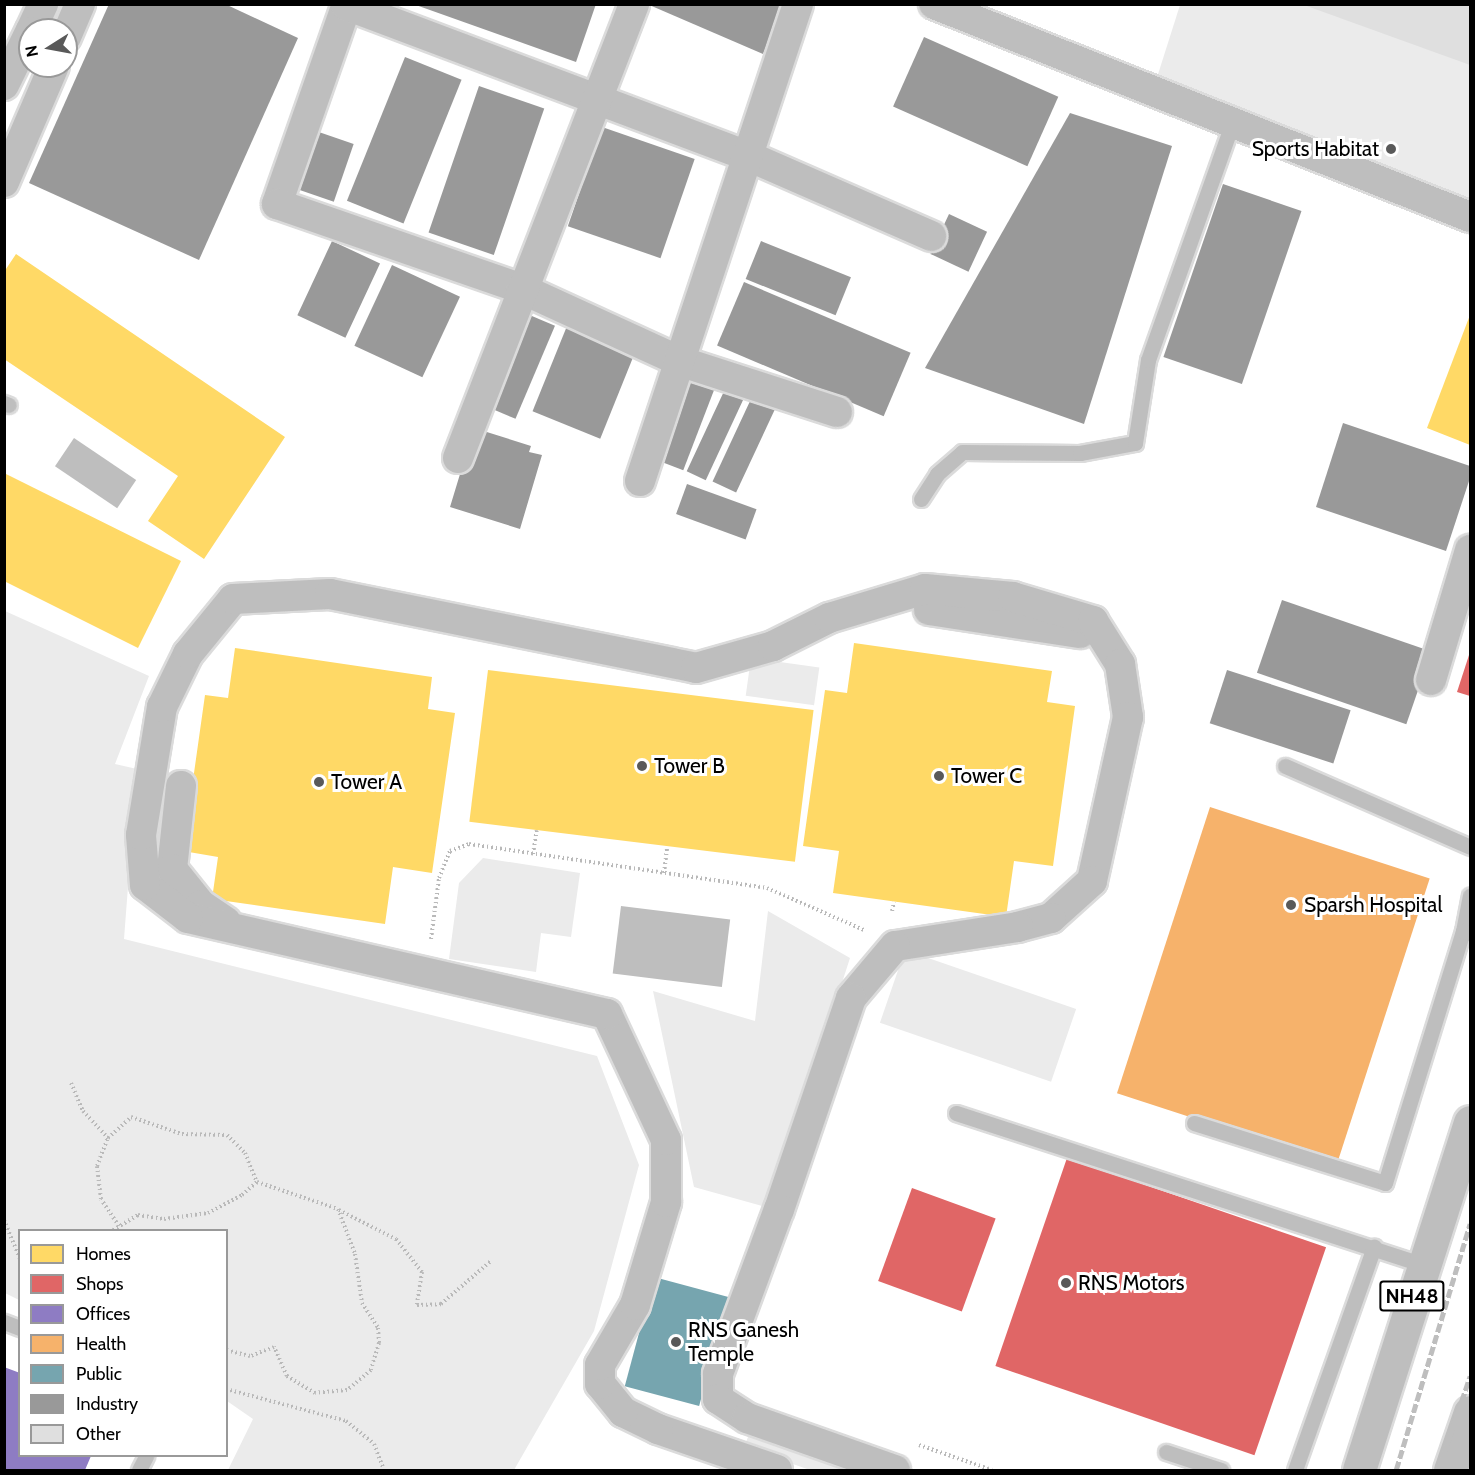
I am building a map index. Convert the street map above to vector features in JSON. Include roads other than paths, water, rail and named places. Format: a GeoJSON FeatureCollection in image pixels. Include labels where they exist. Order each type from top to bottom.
{"type":"FeatureCollection","features":[{"type":"Feature","properties":{"kind":"highway","name":"NH48"},"geometry":{"type":"LineString","coordinates":[[1359,1470],[1422,1264],[1470,1122]]}},
{"type":"Feature","properties":{"kind":"highway"},"geometry":{"type":"LineString","coordinates":[[1450,1470],[1470,1412]]}},
{"type":"Feature","properties":{"kind":"street"},"geometry":{"type":"LineString","coordinates":[[36,18],[43,4]]}},
{"type":"Feature","properties":{"kind":"street"},"geometry":{"type":"LineString","coordinates":[[74,18],[80,4]]}},
{"type":"Feature","properties":{"kind":"street"},"geometry":{"type":"LineString","coordinates":[[458,458],[634,4]]}},
{"type":"Feature","properties":{"kind":"street"},"geometry":{"type":"LineString","coordinates":[[640,481],[798,4]]}},
{"type":"Feature","properties":{"kind":"street"},"geometry":{"type":"LineString","coordinates":[[934,4],[1470,217]]}},
{"type":"Feature","properties":{"kind":"street"},"geometry":{"type":"LineString","coordinates":[[837,412],[679,361],[522,289],[277,204],[346,5],[748,156],[931,236]]}},
{"type":"Feature","properties":{"kind":"street"},"geometry":{"type":"LineString","coordinates":[[4,85],[18,56]]}},
{"type":"Feature","properties":{"kind":"street"},"geometry":{"type":"LineString","coordinates":[[4,182],[49,78]]}},
{"type":"Feature","properties":{"kind":"street"},"geometry":{"type":"LineString","coordinates":[[1431,680],[1470,550]]}},
{"type":"Feature","properties":{"kind":"street"},"geometry":{"type":"LineString","coordinates":[[777,1470],[731,1455],[623,1412],[600,1384],[600,1365],[635,1305],[666,1202],[666,1140],[607,1014],[188,918],[145,885],[141,835],[162,707],[188,654],[234,598],[330,594],[696,668],[773,646],[829,618],[925,589],[1013,597],[1093,621],[1120,664],[1128,717],[1092,881],[1052,918],[1018,927],[929,939],[887,951],[851,998],[780,1209],[718,1374],[718,1399],[747,1418],[895,1470]]}},
{"type":"Feature","properties":{"kind":"street"},"geometry":{"type":"LineString","coordinates":[[929,610],[1102,637]]}},
{"type":"Feature","properties":{"kind":"street"},"geometry":{"type":"LineString","coordinates":[[181,786],[172,869],[201,905],[235,929]]}},
{"type":"Feature","properties":{"kind":"street"},"geometry":{"type":"LineString","coordinates":[[731,1455],[747,1418]]}},
{"type":"Feature","properties":{"kind":"lane"},"geometry":{"type":"LineString","coordinates":[[921,499],[937,474],[962,452],[1080,453],[1135,443],[1148,360],[1232,124]]}},
{"type":"Feature","properties":{"kind":"lane"},"geometry":{"type":"LineString","coordinates":[[1285,766],[1470,847]]}},
{"type":"Feature","properties":{"kind":"lane"},"geometry":{"type":"LineString","coordinates":[[1194,1123],[1385,1183],[1467,932],[1470,896]]}},
{"type":"Feature","properties":{"kind":"lane"},"geometry":{"type":"LineString","coordinates":[[956,1113],[1422,1264]]}},
{"type":"Feature","properties":{"kind":"lane"},"geometry":{"type":"LineString","coordinates":[[1294,1470],[1374,1247]]}},
{"type":"Feature","properties":{"kind":"lane"},"geometry":{"type":"LineString","coordinates":[[1166,1452],[1221,1470]]}},
{"type":"Feature","properties":{"kind":"railway"},"geometry":{"type":"LineString","coordinates":[[1396,1470],[1470,1224]]}},
{"type":"Feature","properties":{"kind":"railway"},"geometry":{"type":"LineString","coordinates":[[1438,1470],[1470,1376]]}},
{"type":"Feature","properties":{"kind":"place","name":"Sports Habitat"},"geometry":{"type":"Point","coordinates":[1391,149]}},
{"type":"Feature","properties":{"kind":"place","name":"Tower B"},"geometry":{"type":"Point","coordinates":[642,766]}},
{"type":"Feature","properties":{"kind":"place","name":"Tower C"},"geometry":{"type":"Point","coordinates":[939,776]}},
{"type":"Feature","properties":{"kind":"place","name":"Tower A"},"geometry":{"type":"Point","coordinates":[319,782]}},
{"type":"Feature","properties":{"kind":"place","name":"Sparsh Hospital"},"geometry":{"type":"Point","coordinates":[1291,905]}},
{"type":"Feature","properties":{"kind":"place","name":"RNS Motors"},"geometry":{"type":"Point","coordinates":[1066,1283]}},
{"type":"Feature","properties":{"kind":"place","name":"RNS Ganesh Temple"},"geometry":{"type":"Point","coordinates":[676,1342]}}]}
